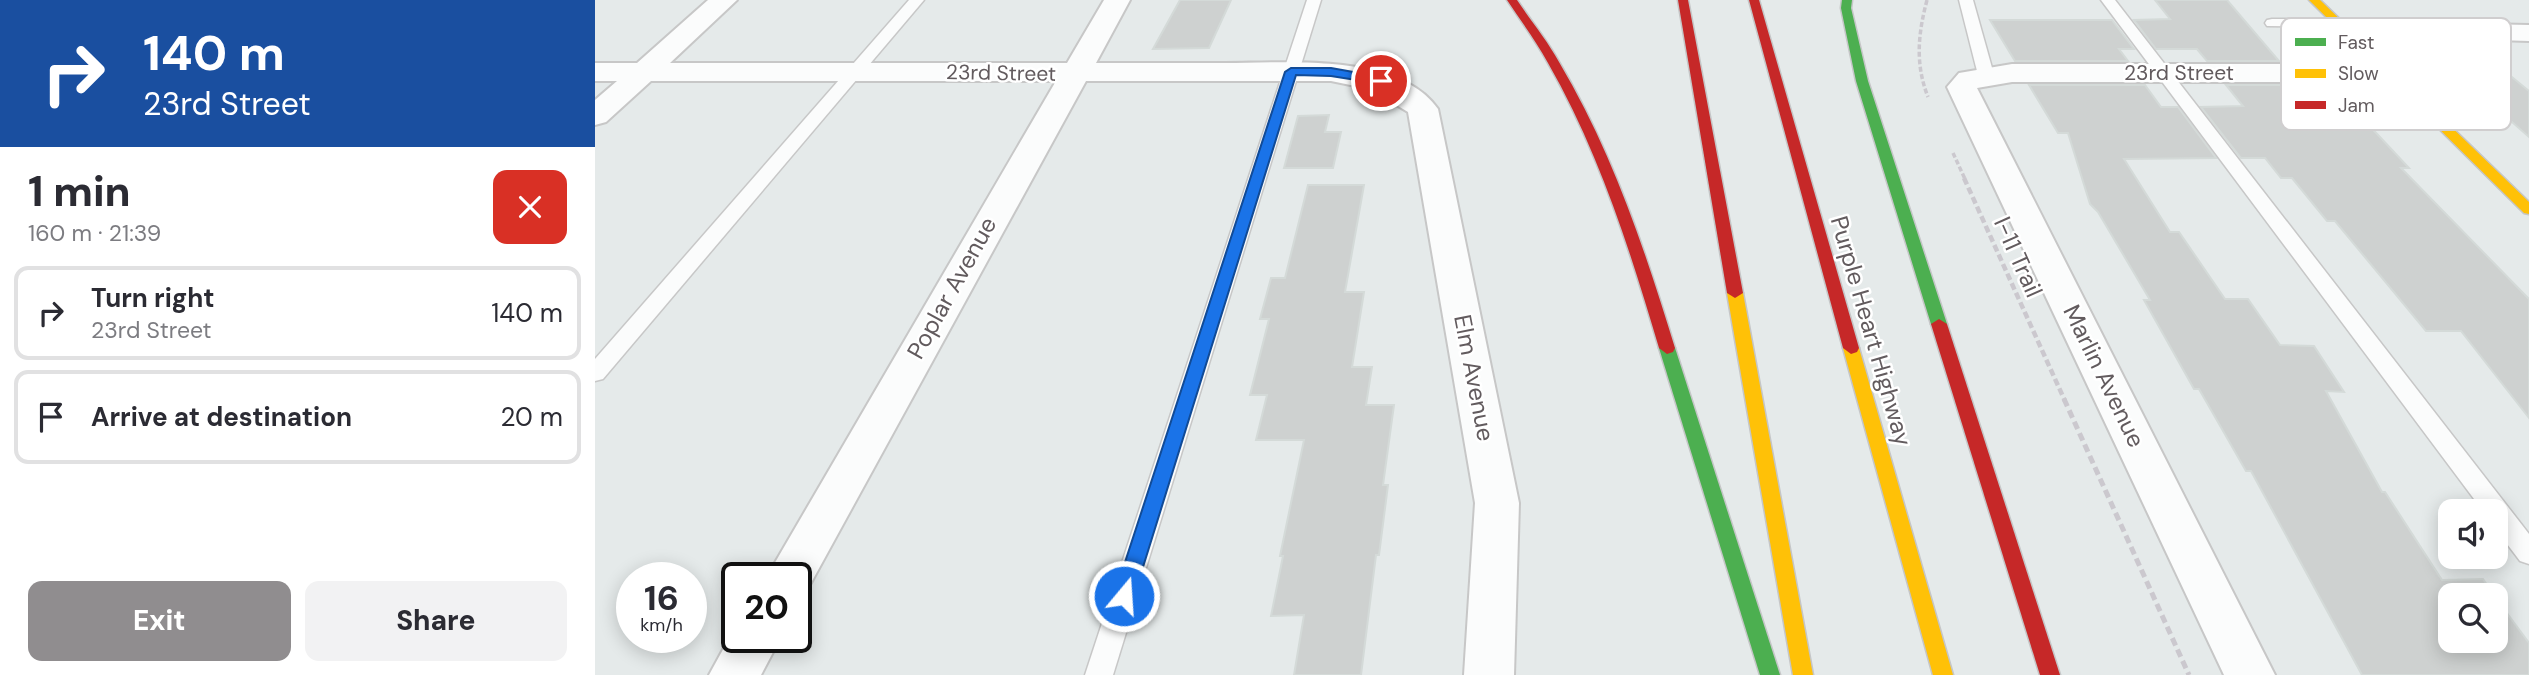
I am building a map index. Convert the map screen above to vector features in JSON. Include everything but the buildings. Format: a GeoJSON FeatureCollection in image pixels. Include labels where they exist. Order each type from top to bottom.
{"type":"FeatureCollection","features":[{"type":"Feature","properties":{"kind":"main road"},"geometry":{"type":"LineString","coordinates":[[1512,0],[1554,63],[1602,159],[1645,273],[1770,675]]}},
{"type":"Feature","properties":{"kind":"main road"},"geometry":{"type":"LineString","coordinates":[[1683,0],[1803,675]]}},
{"type":"Feature","properties":{"kind":"main road","name":"Purple Heart Highway"},"geometry":{"type":"LineString","coordinates":[[1753,0],[1943,675]]}},
{"type":"Feature","properties":{"kind":"main road"},"geometry":{"type":"LineString","coordinates":[[1847,0],[1846,9],[1862,81],[2050,675]]}},
{"type":"Feature","properties":{"kind":"main road"},"geometry":{"type":"LineString","coordinates":[[2313,0],[2332,18]]}},
{"type":"Feature","properties":{"kind":"main road"},"geometry":{"type":"LineString","coordinates":[[2448,130],[2529,209]]}},
{"type":"Feature","properties":{"kind":"street"},"geometry":{"type":"LineString","coordinates":[[595,116],[724,0]]}},
{"type":"Feature","properties":{"kind":"street","name":"Poplar Avenue"},"geometry":{"type":"LineString","coordinates":[[798,562],[1117,0]]}},
{"type":"Feature","properties":{"kind":"street"},"geometry":{"type":"LineString","coordinates":[[2511,32],[2529,33]]}},
{"type":"Feature","properties":{"kind":"street","name":"23rd Street"},"geometry":{"type":"LineString","coordinates":[[595,72],[1331,72],[1381,81],[1403,93]]}},
{"type":"Feature","properties":{"kind":"street","name":"23rd Street"},"geometry":{"type":"LineString","coordinates":[[1978,77],[2281,73]]}},
{"type":"Feature","properties":{"kind":"street","name":"Marlin Avenue"},"geometry":{"type":"LineString","coordinates":[[1978,77],[1962,87],[2250,675]]}},
{"type":"Feature","properties":{"kind":"street","name":"Elm Avenue"},"geometry":{"type":"LineString","coordinates":[[1403,93],[1423,109],[1497,503],[1489,675]]}},
{"type":"Feature","properties":{"kind":"street"},"geometry":{"type":"LineString","coordinates":[[734,675],[747,653]]}},
{"type":"Feature","properties":{"kind":"lane"},"geometry":{"type":"LineString","coordinates":[[595,373],[917,0]]}},
{"type":"Feature","properties":{"kind":"lane"},"geometry":{"type":"LineString","coordinates":[[1099,675],[1314,0]]}},
{"type":"Feature","properties":{"kind":"lane"},"geometry":{"type":"LineString","coordinates":[[1966,0],[1978,77]]}},
{"type":"Feature","properties":{"kind":"lane"},"geometry":{"type":"LineString","coordinates":[[2108,0],[2529,553]]}},
{"type":"Feature","properties":{"kind":"lane"},"geometry":{"type":"LineString","coordinates":[[2272,23],[2281,23]]}},
{"type":"Feature","properties":{"kind":"path"},"geometry":{"type":"LineString","coordinates":[[1927,0],[1919,26],[1916,58],[1931,105]]}},
{"type":"Feature","properties":{"kind":"path","name":"I-11 Trail"},"geometry":{"type":"LineString","coordinates":[[1948,141],[2189,675]]}},
{"type":"Feature","properties":{"kind":"traffic: fast"},"geometry":{"type":"LineString","coordinates":[[1847,0],[1846,8],[1862,81],[1939,324]]}},
{"type":"Feature","properties":{"kind":"traffic: fast"},"geometry":{"type":"LineString","coordinates":[[1667,348],[1770,675]]}},
{"type":"Feature","properties":{"kind":"traffic: slow"},"geometry":{"type":"LineString","coordinates":[[2314,0],[2332,18]]}},
{"type":"Feature","properties":{"kind":"traffic: slow"},"geometry":{"type":"LineString","coordinates":[[2447,130],[2529,210]]}},
{"type":"Feature","properties":{"kind":"traffic: slow"},"geometry":{"type":"LineString","coordinates":[[1735,293],[1803,675]]}},
{"type":"Feature","properties":{"kind":"traffic: slow"},"geometry":{"type":"LineString","coordinates":[[1851,348],[1943,675]]}},
{"type":"Feature","properties":{"kind":"traffic: jam"},"geometry":{"type":"LineString","coordinates":[[1512,0],[1554,63],[1605,166],[1632,238],[1667,348]]}},
{"type":"Feature","properties":{"kind":"traffic: jam"},"geometry":{"type":"LineString","coordinates":[[1683,0],[1735,293]]}},
{"type":"Feature","properties":{"kind":"traffic: jam"},"geometry":{"type":"LineString","coordinates":[[1754,0],[1851,348]]}},
{"type":"Feature","properties":{"kind":"traffic: jam"},"geometry":{"type":"LineString","coordinates":[[1939,324],[2050,675]]}},
{"type":"Feature","properties":{"kind":"route"},"geometry":{"type":"LineString","coordinates":[[1124,596],[1291,72],[1331,72],[1381,81]]}}]}
